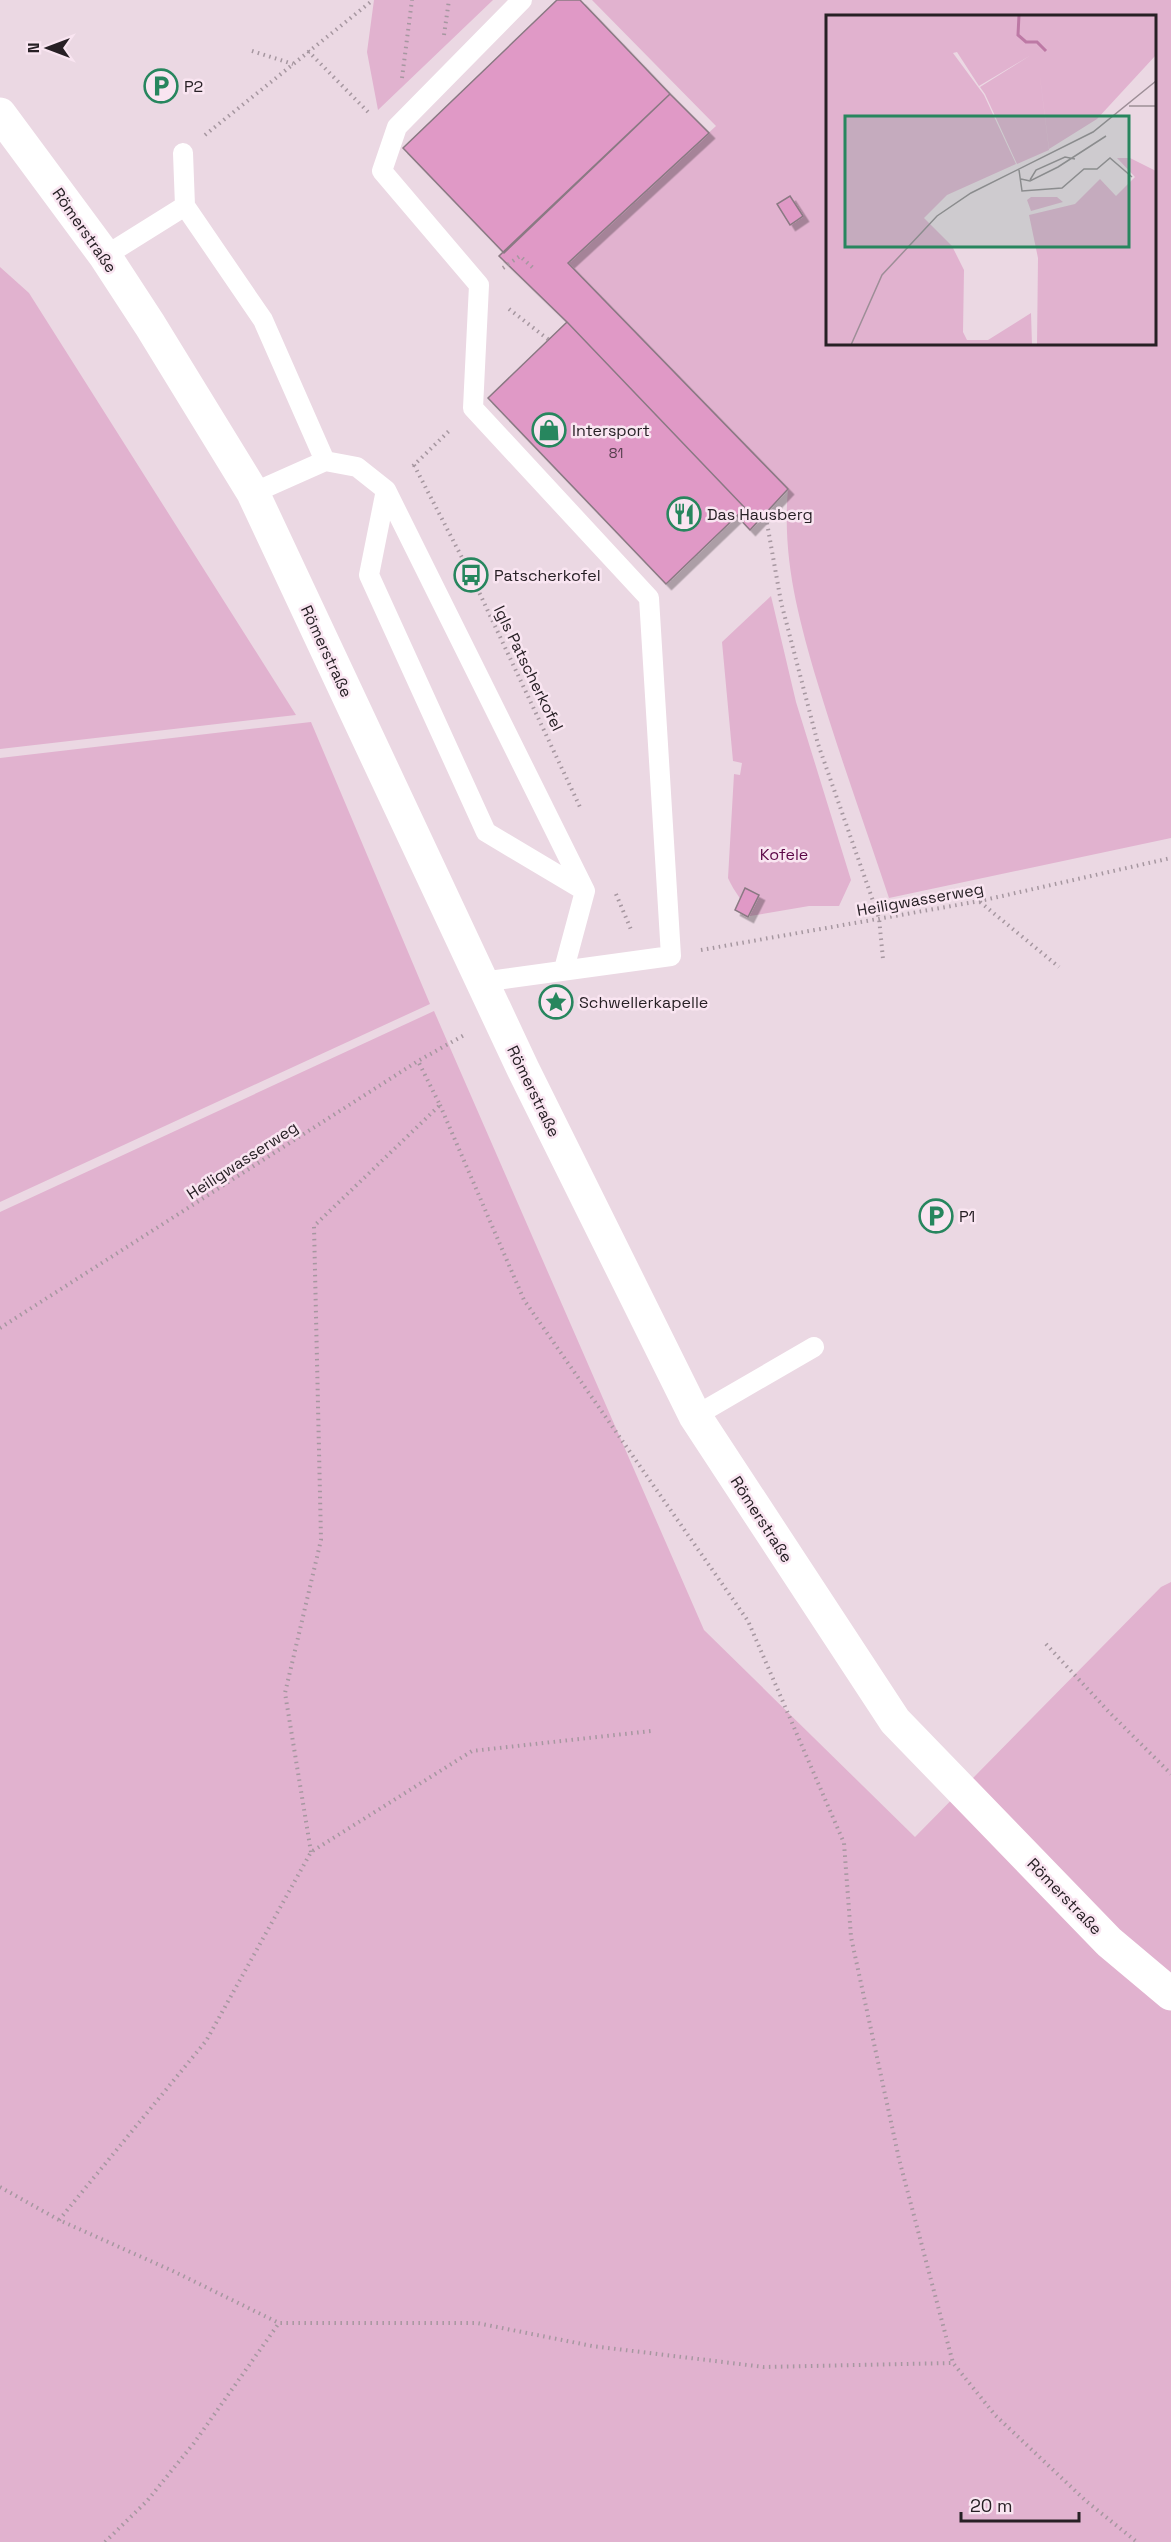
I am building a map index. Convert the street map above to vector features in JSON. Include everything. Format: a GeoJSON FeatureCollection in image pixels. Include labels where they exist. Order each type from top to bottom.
{"type":"FeatureCollection","features":[{"type":"Feature","properties":{"kind":"main road","name":"Römerstraße"},"geometry":{"type":"LineString","coordinates":[[0,114],[105,256],[253,493],[498,1016],[695,1416],[895,1721],[1109,1942],[1171,1994]]}},
{"type":"Feature","properties":{"kind":"lane"},"geometry":{"type":"LineString","coordinates":[[483,982],[671,956],[649,598],[473,408],[479,285],[382,171],[397,127],[522,0]]}},
{"type":"Feature","properties":{"kind":"lane"},"geometry":{"type":"LineString","coordinates":[[183,153],[185,206],[263,320],[325,461]]}},
{"type":"Feature","properties":{"kind":"lane"},"geometry":{"type":"LineString","coordinates":[[105,256],[185,206]]}},
{"type":"Feature","properties":{"kind":"lane"},"geometry":{"type":"LineString","coordinates":[[253,493],[325,461],[357,466],[386,490],[585,891],[564,969]]}},
{"type":"Feature","properties":{"kind":"lane"},"geometry":{"type":"LineString","coordinates":[[386,490],[369,575],[486,832],[585,891]]}},
{"type":"Feature","properties":{"kind":"lane"},"geometry":{"type":"LineString","coordinates":[[695,1416],[814,1347]]}},
{"type":"Feature","properties":{"kind":"path"},"geometry":{"type":"LineString","coordinates":[[183,153],[373,0]]}},
{"type":"Feature","properties":{"kind":"path"},"geometry":{"type":"LineString","coordinates":[[308,51],[381,126],[397,127],[412,0]]}},
{"type":"Feature","properties":{"kind":"path"},"geometry":{"type":"LineString","coordinates":[[252,51],[293,64]]}},
{"type":"Feature","properties":{"kind":"path","name":"Igls Patscherkofel"},"geometry":{"type":"LineString","coordinates":[[473,408],[414,465],[471,575],[566,772]]}},
{"type":"Feature","properties":{"kind":"path"},"geometry":{"type":"LineString","coordinates":[[767,523],[781,602],[818,744],[879,918],[883,959]]}},
{"type":"Feature","properties":{"kind":"path","name":"Heiligwasserweg"},"geometry":{"type":"LineString","coordinates":[[671,956],[980,901],[1171,858]]}},
{"type":"Feature","properties":{"kind":"path"},"geometry":{"type":"LineString","coordinates":[[980,901],[1059,967]]}},
{"type":"Feature","properties":{"kind":"path","name":"Heiligwasserweg"},"geometry":{"type":"LineString","coordinates":[[0,1328],[418,1061],[498,1016]]}},
{"type":"Feature","properties":{"kind":"path"},"geometry":{"type":"LineString","coordinates":[[418,1061],[440,1105],[524,1300],[748,1621],[844,1843],[851,1936],[899,2159],[953,2363],[995,2415],[1086,2501],[1137,2542]]}},
{"type":"Feature","properties":{"kind":"path"},"geometry":{"type":"LineString","coordinates":[[311,1852],[285,1693],[321,1540],[314,1226],[440,1105]]}},
{"type":"Feature","properties":{"kind":"path"},"geometry":{"type":"LineString","coordinates":[[1046,1644],[1108,1712],[1171,1774]]}},
{"type":"Feature","properties":{"kind":"path"},"geometry":{"type":"LineString","coordinates":[[59,2220],[206,2040],[311,1852],[472,1751],[651,1731]]}},
{"type":"Feature","properties":{"kind":"path"},"geometry":{"type":"LineString","coordinates":[[0,2187],[59,2220],[175,2272],[279,2323],[477,2323],[592,2346],[764,2367],[953,2363]]}},
{"type":"Feature","properties":{"kind":"path"},"geometry":{"type":"LineString","coordinates":[[105,2542],[147,2501],[194,2443],[279,2323]]}},
{"type":"Feature","properties":{"kind":"green space"},"geometry":{"type":"Polygon","coordinates":[[[374,0],[493,0],[378,110],[367,52],[374,0]]]}},
{"type":"Feature","properties":{"kind":"green space"},"geometry":{"type":"Polygon","coordinates":[[[592,0],[1171,0],[1171,838],[889,898],[834,736],[798,610],[787,539],[788,489],[568,263],[716,126],[592,0]]]}},
{"type":"Feature","properties":{"kind":"green space"},"geometry":{"type":"Polygon","coordinates":[[[0,267],[29,293],[296,715],[0,749],[0,267]]]}},
{"type":"Feature","properties":{"kind":"green space","name":"Kofele"},"geometry":{"type":"Polygon","coordinates":[[[771,596],[796,702],[851,880],[839,906],[809,906],[750,916],[728,878],[734,774],[740,775],[742,763],[733,761],[722,642],[771,596]]]}},
{"type":"Feature","properties":{"kind":"green space"},"geometry":{"type":"Polygon","coordinates":[[[311,722],[430,1004],[0,1202],[0,758],[311,722]]]}},
{"type":"Feature","properties":{"kind":"green space"},"geometry":{"type":"Polygon","coordinates":[[[434,1011],[704,1630],[915,1837],[1161,1587],[1171,1582],[1171,2542],[0,2542],[0,1212],[434,1011]]]}},
{"type":"Feature","properties":{"kind":"building"},"geometry":{"type":"Polygon","coordinates":[[[557,0],[580,0],[670,94],[504,253],[403,148],[557,0]]]}},
{"type":"Feature","properties":{"kind":"building"},"geometry":{"type":"Polygon","coordinates":[[[670,94],[709,133],[568,263],[788,489],[750,530],[737,516],[745,508],[567,322],[499,256],[670,94]]]}},
{"type":"Feature","properties":{"kind":"building"},"geometry":{"type":"Polygon","coordinates":[[[790,196],[803,216],[790,225],[777,204],[790,196]]]}},
{"type":"Feature","properties":{"kind":"building"},"geometry":{"type":"Polygon","coordinates":[[[567,322],[745,508],[666,584],[488,398],[567,322]]]}},
{"type":"Feature","properties":{"kind":"building"},"geometry":{"type":"Polygon","coordinates":[[[745,888],[759,895],[748,917],[735,910],[745,888]]]}},
{"type":"Feature","properties":{"kind":"place","name":"P2"},"geometry":{"type":"Point","coordinates":[161,86]}},
{"type":"Feature","properties":{"kind":"place","name":"Intersport"},"geometry":{"type":"Point","coordinates":[549,430]}},
{"type":"Feature","properties":{"kind":"place","name":"Das Hausberg"},"geometry":{"type":"Point","coordinates":[684,514]}},
{"type":"Feature","properties":{"kind":"place","name":"Patscherkofel"},"geometry":{"type":"Point","coordinates":[471,575]}},
{"type":"Feature","properties":{"kind":"place","name":"Schwellerkapelle"},"geometry":{"type":"Point","coordinates":[556,1002]}},
{"type":"Feature","properties":{"kind":"place","name":"P1"},"geometry":{"type":"Point","coordinates":[936,1216]}}]}
